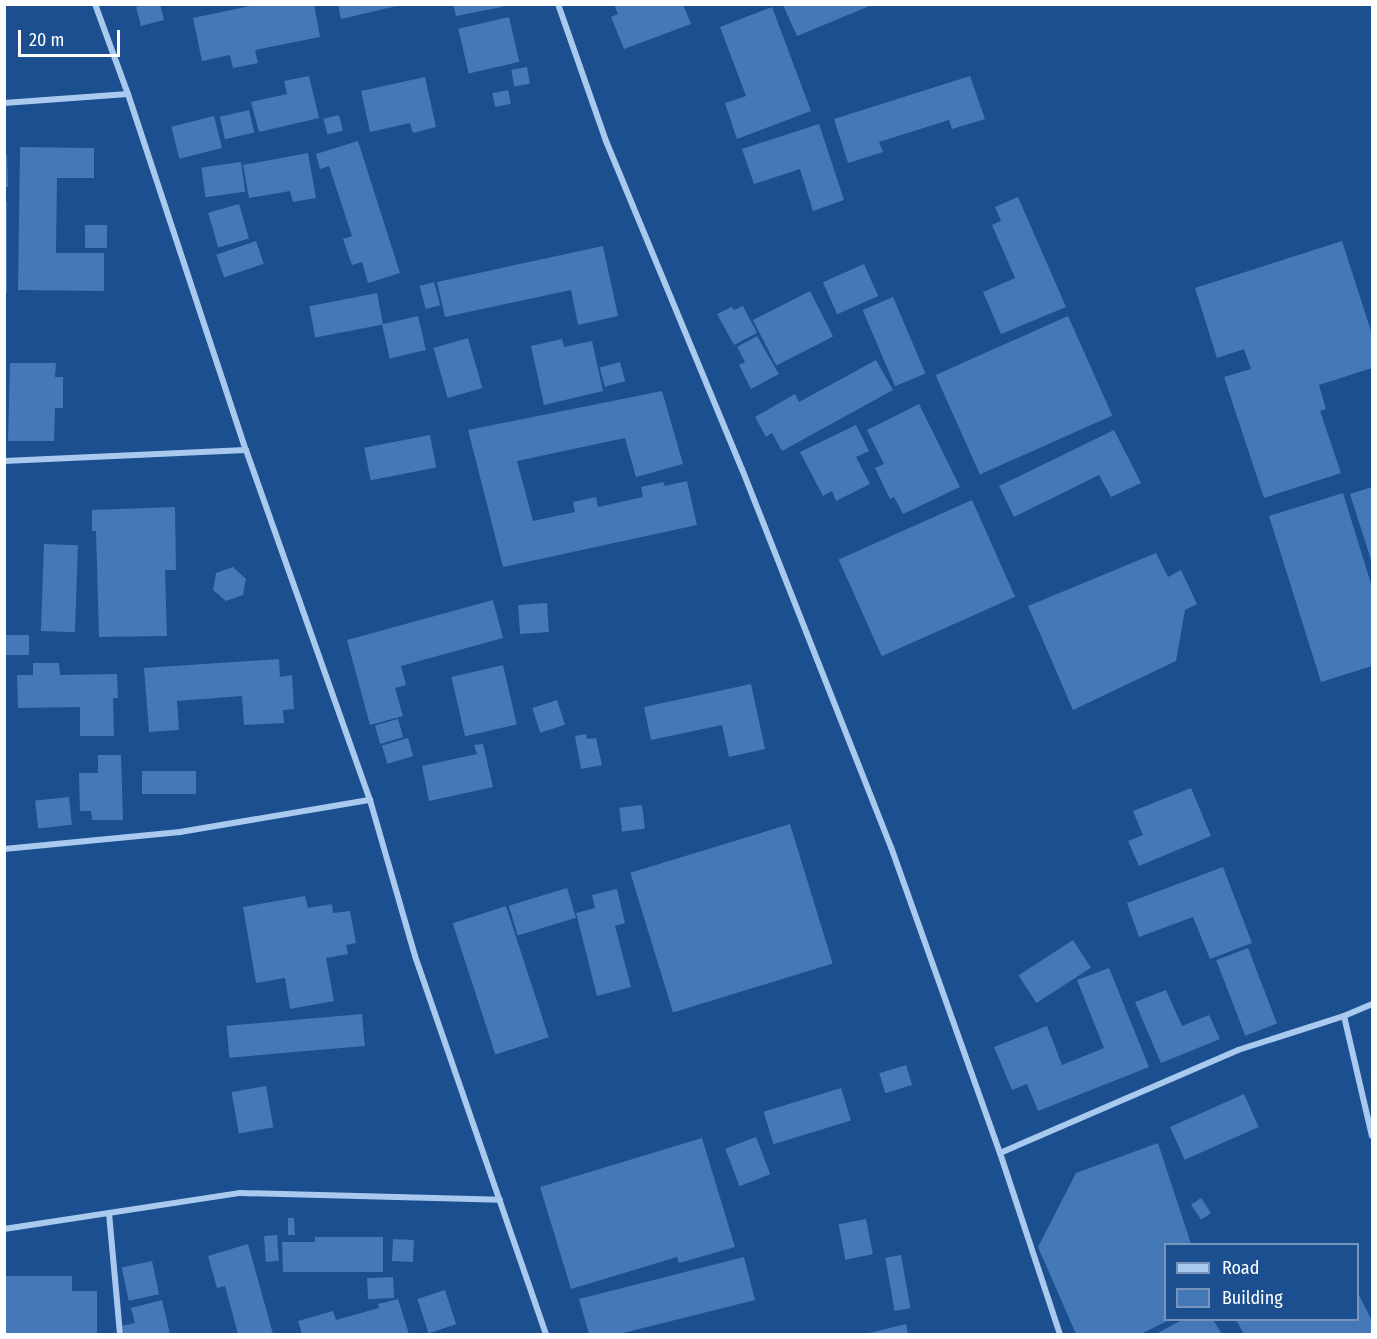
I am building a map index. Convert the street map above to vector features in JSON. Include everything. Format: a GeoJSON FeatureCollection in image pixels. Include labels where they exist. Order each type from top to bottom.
{"type":"FeatureCollection","features":[{"type":"Feature","properties":{"kind":"street"},"geometry":{"type":"LineString","coordinates":[[95,4],[128,94],[246,450],[370,800],[416,956],[546,1335]]}},
{"type":"Feature","properties":{"kind":"street"},"geometry":{"type":"LineString","coordinates":[[558,4],[606,141],[742,469],[891,847],[1000,1153],[1060,1335]]}},
{"type":"Feature","properties":{"kind":"street"},"geometry":{"type":"LineString","coordinates":[[4,104],[128,94]]}},
{"type":"Feature","properties":{"kind":"street"},"geometry":{"type":"LineString","coordinates":[[4,461],[246,450]]}},
{"type":"Feature","properties":{"kind":"street"},"geometry":{"type":"LineString","coordinates":[[4,849],[180,832],[370,800]]}},
{"type":"Feature","properties":{"kind":"street"},"geometry":{"type":"LineString","coordinates":[[1000,1153],[1238,1050],[1344,1016],[1372,1004]]}},
{"type":"Feature","properties":{"kind":"street"},"geometry":{"type":"LineString","coordinates":[[1344,1016],[1372,1136]]}},
{"type":"Feature","properties":{"kind":"street"},"geometry":{"type":"LineString","coordinates":[[4,1229],[240,1193],[500,1200]]}},
{"type":"Feature","properties":{"kind":"street"},"geometry":{"type":"LineString","coordinates":[[109,1213],[120,1335]]}},
{"type":"Feature","properties":{"kind":"building"},"geometry":{"type":"Polygon","coordinates":[[[160,4],[164,20],[141,26],[136,7],[160,4]]]}},
{"type":"Feature","properties":{"kind":"building"},"geometry":{"type":"Polygon","coordinates":[[[260,4],[314,4],[320,37],[255,50],[258,63],[233,68],[230,55],[202,61],[193,18],[260,4]]]}},
{"type":"Feature","properties":{"kind":"building"},"geometry":{"type":"Polygon","coordinates":[[[338,4],[401,4],[401,5],[341,19],[338,4]]]}},
{"type":"Feature","properties":{"kind":"building"},"geometry":{"type":"Polygon","coordinates":[[[453,4],[507,4],[507,6],[456,16],[453,4]]]}},
{"type":"Feature","properties":{"kind":"building"},"geometry":{"type":"Polygon","coordinates":[[[614,4],[683,4],[691,24],[624,49],[611,17],[618,14],[614,4]]]}},
{"type":"Feature","properties":{"kind":"building"},"geometry":{"type":"Polygon","coordinates":[[[783,5],[872,5],[797,36],[783,5]]]}},
{"type":"Feature","properties":{"kind":"building"},"geometry":{"type":"Polygon","coordinates":[[[772,7],[811,111],[737,139],[725,103],[746,96],[720,27],[772,7]]]}},
{"type":"Feature","properties":{"kind":"building"},"geometry":{"type":"Polygon","coordinates":[[[509,17],[519,62],[469,74],[458,29],[509,17]]]}},
{"type":"Feature","properties":{"kind":"building"},"geometry":{"type":"Polygon","coordinates":[[[527,67],[530,84],[514,87],[511,70],[527,67]]]}},
{"type":"Feature","properties":{"kind":"building"},"geometry":{"type":"Polygon","coordinates":[[[309,76],[319,118],[259,132],[251,102],[287,94],[284,81],[309,76]]]}},
{"type":"Feature","properties":{"kind":"building"},"geometry":{"type":"Polygon","coordinates":[[[970,76],[985,119],[952,129],[949,120],[879,142],[883,152],[848,163],[834,119],[970,76]]]}},
{"type":"Feature","properties":{"kind":"building"},"geometry":{"type":"Polygon","coordinates":[[[425,77],[436,127],[413,133],[410,123],[370,132],[361,91],[425,77]]]}},
{"type":"Feature","properties":{"kind":"building"},"geometry":{"type":"Polygon","coordinates":[[[508,90],[511,104],[495,107],[492,93],[508,90]]]}},
{"type":"Feature","properties":{"kind":"building"},"geometry":{"type":"Polygon","coordinates":[[[249,110],[254,132],[225,139],[220,117],[249,110]]]}},
{"type":"Feature","properties":{"kind":"building"},"geometry":{"type":"Polygon","coordinates":[[[339,115],[343,131],[327,134],[323,119],[339,115]]]}},
{"type":"Feature","properties":{"kind":"building"},"geometry":{"type":"Polygon","coordinates":[[[214,116],[222,148],[179,159],[171,127],[214,116]]]}},
{"type":"Feature","properties":{"kind":"building"},"geometry":{"type":"Polygon","coordinates":[[[819,124],[844,200],[813,211],[800,169],[754,184],[742,149],[819,124]]]}},
{"type":"Feature","properties":{"kind":"building"},"geometry":{"type":"Polygon","coordinates":[[[358,141],[400,273],[368,283],[362,262],[352,265],[343,239],[352,236],[329,166],[320,169],[316,154],[358,141]]]}},
{"type":"Feature","properties":{"kind":"building"},"geometry":{"type":"Polygon","coordinates":[[[20,147],[94,148],[94,178],[57,178],[56,253],[104,253],[104,291],[18,290],[20,147]]]}},
{"type":"Feature","properties":{"kind":"building"},"geometry":{"type":"Polygon","coordinates":[[[308,153],[316,198],[293,202],[290,191],[249,198],[243,165],[308,153]]]}},
{"type":"Feature","properties":{"kind":"building"},"geometry":{"type":"Polygon","coordinates":[[[4,155],[7,155],[8,187],[4,187],[4,155]]]}},
{"type":"Feature","properties":{"kind":"building"},"geometry":{"type":"Polygon","coordinates":[[[241,162],[245,192],[206,197],[201,168],[241,162]]]}},
{"type":"Feature","properties":{"kind":"building"},"geometry":{"type":"Polygon","coordinates":[[[1018,197],[1066,307],[1001,334],[983,292],[1015,278],[992,225],[1001,221],[995,207],[1018,197]]]}},
{"type":"Feature","properties":{"kind":"building"},"geometry":{"type":"Polygon","coordinates":[[[4,202],[7,202],[7,293],[4,293],[4,202]]]}},
{"type":"Feature","properties":{"kind":"building"},"geometry":{"type":"Polygon","coordinates":[[[239,204],[249,239],[218,247],[208,213],[239,204]]]}},
{"type":"Feature","properties":{"kind":"building"},"geometry":{"type":"Polygon","coordinates":[[[85,225],[107,225],[107,248],[85,248],[85,225]]]}},
{"type":"Feature","properties":{"kind":"building"},"geometry":{"type":"Polygon","coordinates":[[[256,241],[264,264],[224,277],[216,255],[256,241]]]}},
{"type":"Feature","properties":{"kind":"building"},"geometry":{"type":"Polygon","coordinates":[[[1342,241],[1372,334],[1372,368],[1319,385],[1326,409],[1320,411],[1341,473],[1264,498],[1224,377],[1251,369],[1244,349],[1217,358],[1195,288],[1342,241]]]}},
{"type":"Feature","properties":{"kind":"building"},"geometry":{"type":"Polygon","coordinates":[[[603,246],[618,316],[578,325],[571,290],[445,317],[437,282],[603,246]]]}},
{"type":"Feature","properties":{"kind":"building"},"geometry":{"type":"Polygon","coordinates":[[[864,264],[878,296],[837,314],[823,282],[864,264]]]}},
{"type":"Feature","properties":{"kind":"building"},"geometry":{"type":"Polygon","coordinates":[[[434,282],[440,305],[426,309],[420,286],[434,282]]]}},
{"type":"Feature","properties":{"kind":"building"},"geometry":{"type":"Polygon","coordinates":[[[810,291],[833,336],[776,365],[753,320],[810,291]]]}},
{"type":"Feature","properties":{"kind":"building"},"geometry":{"type":"Polygon","coordinates":[[[377,293],[383,324],[315,338],[309,306],[377,293]]]}},
{"type":"Feature","properties":{"kind":"building"},"geometry":{"type":"Polygon","coordinates":[[[893,297],[925,373],[895,386],[863,310],[893,297]]]}},
{"type":"Feature","properties":{"kind":"building"},"geometry":{"type":"Polygon","coordinates":[[[743,306],[757,333],[734,345],[717,314],[732,307],[734,310],[743,306]]]}},
{"type":"Feature","properties":{"kind":"building"},"geometry":{"type":"Polygon","coordinates":[[[418,316],[426,350],[390,358],[382,324],[418,316]]]}},
{"type":"Feature","properties":{"kind":"building"},"geometry":{"type":"Polygon","coordinates":[[[1068,316],[1112,416],[980,475],[936,375],[1068,316]]]}},
{"type":"Feature","properties":{"kind":"building"},"geometry":{"type":"Polygon","coordinates":[[[757,336],[779,374],[751,389],[739,365],[745,362],[737,347],[757,336]]]}},
{"type":"Feature","properties":{"kind":"building"},"geometry":{"type":"Polygon","coordinates":[[[468,338],[482,388],[448,398],[433,348],[468,338]]]}},
{"type":"Feature","properties":{"kind":"building"},"geometry":{"type":"Polygon","coordinates":[[[562,339],[564,347],[592,341],[603,391],[544,405],[531,346],[562,339]]]}},
{"type":"Feature","properties":{"kind":"building"},"geometry":{"type":"Polygon","coordinates":[[[876,360],[893,390],[782,451],[772,433],[766,437],[755,417],[795,394],[799,402],[876,360]]]}},
{"type":"Feature","properties":{"kind":"building"},"geometry":{"type":"Polygon","coordinates":[[[620,362],[625,381],[605,387],[600,367],[620,362]]]}},
{"type":"Feature","properties":{"kind":"building"},"geometry":{"type":"Polygon","coordinates":[[[10,363],[56,363],[55,377],[63,377],[63,408],[55,408],[54,441],[8,441],[10,363]]]}},
{"type":"Feature","properties":{"kind":"building"},"geometry":{"type":"Polygon","coordinates":[[[662,391],[683,464],[636,477],[625,438],[517,461],[533,521],[575,512],[573,502],[596,497],[598,507],[643,497],[641,487],[663,482],[665,486],[687,481],[697,525],[503,567],[468,430],[662,391]]]}},
{"type":"Feature","properties":{"kind":"building"},"geometry":{"type":"Polygon","coordinates":[[[919,404],[960,487],[903,514],[894,497],[890,499],[875,468],[884,464],[867,430],[919,404]]]}},
{"type":"Feature","properties":{"kind":"building"},"geometry":{"type":"Polygon","coordinates":[[[856,425],[869,451],[856,457],[870,484],[836,501],[832,491],[823,496],[800,452],[856,425]]]}},
{"type":"Feature","properties":{"kind":"building"},"geometry":{"type":"Polygon","coordinates":[[[1114,430],[1141,483],[1111,497],[1099,475],[1014,517],[999,486],[1114,430]]]}},
{"type":"Feature","properties":{"kind":"building"},"geometry":{"type":"Polygon","coordinates":[[[430,435],[436,467],[371,480],[364,448],[430,435]]]}},
{"type":"Feature","properties":{"kind":"building"},"geometry":{"type":"Polygon","coordinates":[[[1372,487],[1372,563],[1350,494],[1372,487]]]}},
{"type":"Feature","properties":{"kind":"building"},"geometry":{"type":"Polygon","coordinates":[[[1343,493],[1372,587],[1372,666],[1321,682],[1269,516],[1343,493]]]}},
{"type":"Feature","properties":{"kind":"building"},"geometry":{"type":"Polygon","coordinates":[[[972,500],[1015,597],[882,656],[839,559],[972,500]]]}},
{"type":"Feature","properties":{"kind":"building"},"geometry":{"type":"Polygon","coordinates":[[[175,507],[176,570],[165,570],[167,636],[99,637],[96,531],[92,531],[92,510],[175,507]]]}},
{"type":"Feature","properties":{"kind":"building"},"geometry":{"type":"Polygon","coordinates":[[[44,544],[78,545],[75,632],[41,631],[44,544]]]}},
{"type":"Feature","properties":{"kind":"building"},"geometry":{"type":"Polygon","coordinates":[[[1156,553],[1168,577],[1181,570],[1197,604],[1185,610],[1176,661],[1073,710],[1028,606],[1156,553]]]}},
{"type":"Feature","properties":{"kind":"building"},"geometry":{"type":"Polygon","coordinates":[[[233,567],[246,579],[243,595],[226,601],[213,590],[216,573],[233,567]]]}},
{"type":"Feature","properties":{"kind":"building"},"geometry":{"type":"Polygon","coordinates":[[[493,600],[503,638],[401,666],[406,685],[395,688],[403,716],[370,725],[347,640],[493,600]]]}},
{"type":"Feature","properties":{"kind":"building"},"geometry":{"type":"Polygon","coordinates":[[[547,603],[549,632],[520,634],[518,605],[547,603]]]}},
{"type":"Feature","properties":{"kind":"building"},"geometry":{"type":"Polygon","coordinates":[[[4,635],[29,635],[29,655],[4,655],[4,635]]]}},
{"type":"Feature","properties":{"kind":"building"},"geometry":{"type":"Polygon","coordinates":[[[279,659],[280,677],[292,675],[294,709],[283,710],[284,723],[244,725],[242,696],[177,701],[179,730],[149,732],[144,668],[279,659]]]}},
{"type":"Feature","properties":{"kind":"building"},"geometry":{"type":"Polygon","coordinates":[[[33,663],[59,663],[60,675],[117,674],[118,698],[113,698],[114,736],[80,736],[80,707],[18,708],[17,675],[33,675],[33,663]]]}},
{"type":"Feature","properties":{"kind":"building"},"geometry":{"type":"Polygon","coordinates":[[[503,665],[517,724],[465,736],[451,677],[503,665]]]}},
{"type":"Feature","properties":{"kind":"building"},"geometry":{"type":"Polygon","coordinates":[[[751,684],[765,749],[729,757],[722,725],[651,740],[644,707],[751,684]]]}},
{"type":"Feature","properties":{"kind":"building"},"geometry":{"type":"Polygon","coordinates":[[[557,700],[565,725],[540,733],[532,708],[557,700]]]}},
{"type":"Feature","properties":{"kind":"building"},"geometry":{"type":"Polygon","coordinates":[[[398,719],[403,737],[380,744],[375,726],[398,719]]]}},
{"type":"Feature","properties":{"kind":"building"},"geometry":{"type":"Polygon","coordinates":[[[586,734],[587,739],[596,738],[602,765],[581,769],[575,736],[586,734]]]}},
{"type":"Feature","properties":{"kind":"building"},"geometry":{"type":"Polygon","coordinates":[[[408,738],[413,756],[387,764],[382,745],[408,738]]]}},
{"type":"Feature","properties":{"kind":"building"},"geometry":{"type":"Polygon","coordinates":[[[483,744],[493,787],[429,801],[422,766],[477,754],[474,745],[483,744]]]}},
{"type":"Feature","properties":{"kind":"building"},"geometry":{"type":"Polygon","coordinates":[[[98,755],[121,755],[123,820],[92,820],[91,811],[80,811],[79,773],[98,773],[98,755]]]}},
{"type":"Feature","properties":{"kind":"building"},"geometry":{"type":"Polygon","coordinates":[[[142,771],[196,771],[196,794],[142,794],[142,771]]]}},
{"type":"Feature","properties":{"kind":"building"},"geometry":{"type":"Polygon","coordinates":[[[1191,788],[1211,836],[1139,866],[1128,841],[1143,835],[1133,811],[1191,788]]]}},
{"type":"Feature","properties":{"kind":"building"},"geometry":{"type":"Polygon","coordinates":[[[69,797],[72,825],[38,828],[35,801],[69,797]]]}},
{"type":"Feature","properties":{"kind":"building"},"geometry":{"type":"Polygon","coordinates":[[[642,805],[645,829],[622,832],[619,808],[642,805]]]}},
{"type":"Feature","properties":{"kind":"building"},"geometry":{"type":"Polygon","coordinates":[[[790,824],[833,964],[673,1012],[630,873],[790,824]]]}},
{"type":"Feature","properties":{"kind":"building"},"geometry":{"type":"Polygon","coordinates":[[[1223,867],[1252,943],[1210,959],[1193,917],[1139,937],[1127,903],[1223,867]]]}},
{"type":"Feature","properties":{"kind":"building"},"geometry":{"type":"Polygon","coordinates":[[[567,888],[576,918],[518,935],[509,906],[567,888]]]}},
{"type":"Feature","properties":{"kind":"building"},"geometry":{"type":"Polygon","coordinates":[[[617,889],[625,923],[615,926],[631,987],[597,996],[576,913],[595,908],[592,895],[617,889]]]}},
{"type":"Feature","properties":{"kind":"building"},"geometry":{"type":"Polygon","coordinates":[[[305,896],[308,908],[332,904],[333,913],[350,911],[356,943],[346,945],[348,954],[326,958],[334,1001],[290,1009],[285,978],[256,983],[243,907],[305,896]]]}},
{"type":"Feature","properties":{"kind":"building"},"geometry":{"type":"Polygon","coordinates":[[[506,906],[549,1037],[495,1055],[453,923],[506,906]]]}},
{"type":"Feature","properties":{"kind":"building"},"geometry":{"type":"Polygon","coordinates":[[[1073,940],[1091,968],[1036,1003],[1018,975],[1073,940]]]}},
{"type":"Feature","properties":{"kind":"building"},"geometry":{"type":"Polygon","coordinates":[[[1248,948],[1277,1024],[1245,1036],[1216,960],[1248,948]]]}},
{"type":"Feature","properties":{"kind":"building"},"geometry":{"type":"Polygon","coordinates":[[[1109,968],[1149,1067],[1038,1111],[1027,1084],[1012,1090],[994,1047],[1047,1026],[1062,1065],[1104,1048],[1077,980],[1109,968]]]}},
{"type":"Feature","properties":{"kind":"building"},"geometry":{"type":"Polygon","coordinates":[[[1166,990],[1182,1026],[1209,1015],[1220,1039],[1161,1063],[1135,1002],[1166,990]]]}},
{"type":"Feature","properties":{"kind":"building"},"geometry":{"type":"Polygon","coordinates":[[[362,1014],[365,1046],[229,1058],[227,1026],[362,1014]]]}},
{"type":"Feature","properties":{"kind":"building"},"geometry":{"type":"Polygon","coordinates":[[[906,1065],[912,1085],[885,1093],[879,1073],[906,1065]]]}},
{"type":"Feature","properties":{"kind":"building"},"geometry":{"type":"Polygon","coordinates":[[[266,1086],[273,1127],[239,1133],[232,1092],[266,1086]]]}},
{"type":"Feature","properties":{"kind":"building"},"geometry":{"type":"Polygon","coordinates":[[[841,1088],[851,1121],[773,1144],[764,1112],[841,1088]]]}},
{"type":"Feature","properties":{"kind":"building"},"geometry":{"type":"Polygon","coordinates":[[[1244,1094],[1259,1127],[1185,1160],[1170,1127],[1244,1094]]]}},
{"type":"Feature","properties":{"kind":"building"},"geometry":{"type":"Polygon","coordinates":[[[756,1137],[770,1174],[740,1186],[725,1149],[756,1137]]]}},
{"type":"Feature","properties":{"kind":"building"},"geometry":{"type":"Polygon","coordinates":[[[702,1138],[735,1247],[679,1263],[677,1257],[571,1289],[540,1187],[702,1138]]]}},
{"type":"Feature","properties":{"kind":"building"},"geometry":{"type":"Polygon","coordinates":[[[1158,1143],[1191,1243],[1164,1243],[1164,1321],[1167,1321],[1141,1334],[1076,1334],[1038,1247],[1076,1173],[1158,1143]]]}},
{"type":"Feature","properties":{"kind":"building"},"geometry":{"type":"Polygon","coordinates":[[[1201,1198],[1211,1213],[1201,1220],[1191,1205],[1201,1198]]]}},
{"type":"Feature","properties":{"kind":"building"},"geometry":{"type":"Polygon","coordinates":[[[288,1218],[294,1218],[295,1235],[288,1235],[288,1218]]]}},
{"type":"Feature","properties":{"kind":"building"},"geometry":{"type":"Polygon","coordinates":[[[866,1219],[873,1254],[845,1260],[839,1224],[866,1219]]]}},
{"type":"Feature","properties":{"kind":"building"},"geometry":{"type":"Polygon","coordinates":[[[277,1235],[279,1261],[266,1262],[264,1236],[277,1235]]]}},
{"type":"Feature","properties":{"kind":"building"},"geometry":{"type":"Polygon","coordinates":[[[315,1237],[383,1237],[383,1272],[283,1272],[282,1242],[315,1242],[315,1237]]]}},
{"type":"Feature","properties":{"kind":"building"},"geometry":{"type":"Polygon","coordinates":[[[393,1239],[414,1240],[413,1262],[392,1261],[393,1239]]]}},
{"type":"Feature","properties":{"kind":"building"},"geometry":{"type":"Polygon","coordinates":[[[248,1244],[273,1334],[238,1334],[225,1286],[217,1288],[208,1256],[248,1244]]]}},
{"type":"Feature","properties":{"kind":"building"},"geometry":{"type":"Polygon","coordinates":[[[901,1255],[910,1308],[895,1311],[885,1258],[901,1255]]]}},
{"type":"Feature","properties":{"kind":"building"},"geometry":{"type":"Polygon","coordinates":[[[744,1257],[755,1300],[619,1334],[589,1334],[579,1299],[744,1257]]]}},
{"type":"Feature","properties":{"kind":"building"},"geometry":{"type":"Polygon","coordinates":[[[152,1261],[159,1294],[129,1301],[122,1267],[152,1261]]]}},
{"type":"Feature","properties":{"kind":"building"},"geometry":{"type":"Polygon","coordinates":[[[4,1276],[72,1276],[72,1291],[97,1291],[97,1334],[4,1334],[4,1276]]]}},
{"type":"Feature","properties":{"kind":"building"},"geometry":{"type":"Polygon","coordinates":[[[393,1277],[394,1298],[368,1299],[367,1278],[393,1277]]]}},
{"type":"Feature","properties":{"kind":"building"},"geometry":{"type":"Polygon","coordinates":[[[445,1290],[456,1324],[429,1333],[417,1299],[445,1290]]]}},
{"type":"Feature","properties":{"kind":"building"},"geometry":{"type":"Polygon","coordinates":[[[1359,1295],[1372,1321],[1372,1334],[1244,1334],[1237,1321],[1359,1321],[1359,1295]]]}},
{"type":"Feature","properties":{"kind":"building"},"geometry":{"type":"Polygon","coordinates":[[[398,1299],[409,1334],[302,1334],[298,1321],[333,1311],[336,1320],[379,1308],[378,1304],[398,1299]]]}},
{"type":"Feature","properties":{"kind":"building"},"geometry":{"type":"Polygon","coordinates":[[[162,1300],[170,1334],[124,1334],[122,1326],[135,1323],[131,1308],[162,1300]]]}},
{"type":"Feature","properties":{"kind":"building"},"geometry":{"type":"Polygon","coordinates":[[[1180,1321],[1214,1321],[1222,1334],[1156,1334],[1180,1321]]]}},
{"type":"Feature","properties":{"kind":"building"},"geometry":{"type":"Polygon","coordinates":[[[906,1324],[908,1334],[865,1334],[906,1324]]]}}]}
